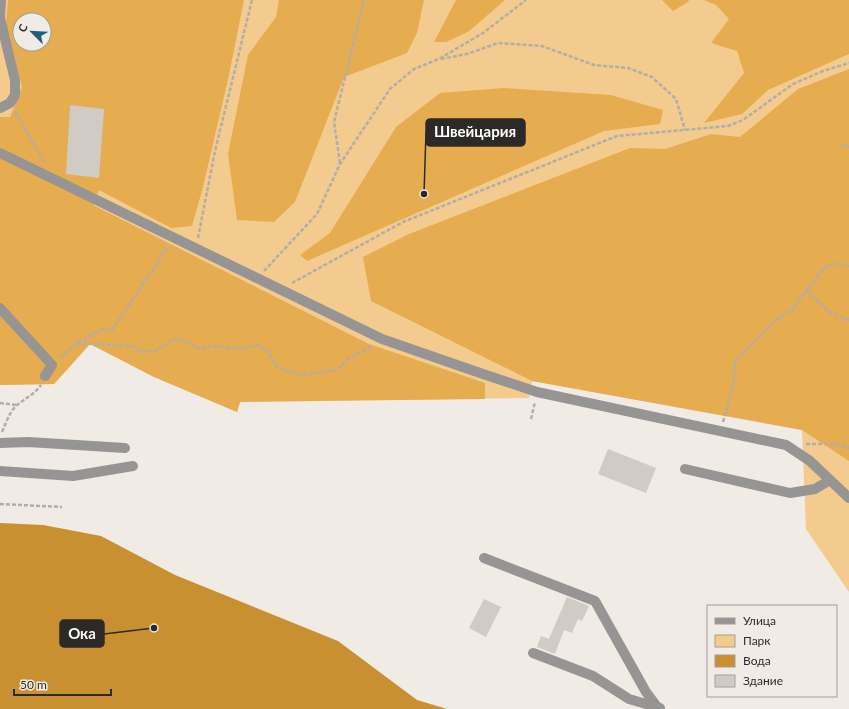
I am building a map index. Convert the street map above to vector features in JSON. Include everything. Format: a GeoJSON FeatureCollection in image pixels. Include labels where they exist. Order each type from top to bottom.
{"type":"FeatureCollection","features":[{"type":"Feature","properties":{"kind":"street"},"geometry":{"type":"LineString","coordinates":[[0,108],[10,103],[15,95],[14,80],[0,18],[1,0]]}},
{"type":"Feature","properties":{"kind":"street"},"geometry":{"type":"LineString","coordinates":[[0,153],[382,339],[537,392],[786,445],[810,461],[849,498]]}},
{"type":"Feature","properties":{"kind":"street"},"geometry":{"type":"LineString","coordinates":[[0,308],[52,365],[46,376]]}},
{"type":"Feature","properties":{"kind":"street"},"geometry":{"type":"LineString","coordinates":[[0,443],[28,442],[125,448]]}},
{"type":"Feature","properties":{"kind":"street"},"geometry":{"type":"LineString","coordinates":[[0,471],[73,476],[133,466]]}},
{"type":"Feature","properties":{"kind":"street"},"geometry":{"type":"LineString","coordinates":[[685,469],[790,493],[814,489],[830,480]]}},
{"type":"Feature","properties":{"kind":"street"},"geometry":{"type":"LineString","coordinates":[[484,558],[596,601],[646,692],[661,708]]}},
{"type":"Feature","properties":{"kind":"street"},"geometry":{"type":"LineString","coordinates":[[533,653],[593,676],[629,699],[661,708]]}},
{"type":"Feature","properties":{"kind":"path"},"geometry":{"type":"LineString","coordinates":[[195,248],[215,151],[252,0]]}},
{"type":"Feature","properties":{"kind":"path"},"geometry":{"type":"LineString","coordinates":[[340,164],[334,122],[364,0]]}},
{"type":"Feature","properties":{"kind":"path"},"geometry":{"type":"LineString","coordinates":[[257,278],[317,214],[340,164],[390,89],[414,69],[439,59],[483,33],[526,0]]}},
{"type":"Feature","properties":{"kind":"path"},"geometry":{"type":"LineString","coordinates":[[439,59],[467,54],[498,43],[542,46],[594,65],[628,68],[652,77],[676,98],[685,130]]}},
{"type":"Feature","properties":{"kind":"path"},"geometry":{"type":"LineString","coordinates":[[280,290],[403,222],[617,136],[728,126],[744,120],[793,84],[823,71],[849,63]]}},
{"type":"Feature","properties":{"kind":"path"},"geometry":{"type":"LineString","coordinates":[[10,103],[54,178]]}},
{"type":"Feature","properties":{"kind":"path"},"geometry":{"type":"LineString","coordinates":[[841,144],[849,147]]}},
{"type":"Feature","properties":{"kind":"path"},"geometry":{"type":"LineString","coordinates":[[52,365],[77,343],[103,329],[112,330],[173,238]]}},
{"type":"Feature","properties":{"kind":"path"},"geometry":{"type":"LineString","coordinates":[[721,430],[734,387],[735,361],[777,319],[792,310],[824,268],[838,263],[849,266]]}},
{"type":"Feature","properties":{"kind":"path"},"geometry":{"type":"LineString","coordinates":[[807,291],[829,312],[849,320]]}},
{"type":"Feature","properties":{"kind":"path"},"geometry":{"type":"LineString","coordinates":[[77,343],[131,346],[142,352],[154,351],[173,340],[179,339],[200,349],[209,346],[243,348],[259,345],[268,352],[276,367],[302,374],[337,370],[349,358],[366,350],[382,339]]}},
{"type":"Feature","properties":{"kind":"path"},"geometry":{"type":"LineString","coordinates":[[0,435],[11,412],[18,405],[33,395],[41,386],[46,376]]}},
{"type":"Feature","properties":{"kind":"path"},"geometry":{"type":"LineString","coordinates":[[531,419],[536,400]]}},
{"type":"Feature","properties":{"kind":"path"},"geometry":{"type":"LineString","coordinates":[[0,402],[18,405]]}},
{"type":"Feature","properties":{"kind":"path"},"geometry":{"type":"LineString","coordinates":[[786,445],[835,444],[849,448]]}},
{"type":"Feature","properties":{"kind":"path"},"geometry":{"type":"LineString","coordinates":[[0,504],[62,507]]}},
{"type":"Feature","properties":{"kind":"green space"},"geometry":{"type":"Polygon","coordinates":[[[0,0],[849,0],[849,592],[806,529],[802,430],[532,381],[529,398],[240,402],[237,412],[154,377],[90,344],[54,384],[0,385],[0,0]]]}},
{"type":"Feature","properties":{"kind":"shaded area"},"geometry":{"type":"Polygon","coordinates":[[[8,0],[244,0],[229,75],[203,187],[192,226],[171,228],[99,190],[93,205],[369,344],[485,383],[485,399],[240,402],[237,412],[154,377],[90,344],[54,384],[0,385],[0,117],[10,117],[22,87],[13,52],[52,52],[52,12],[12,12],[12,47],[6,23],[8,0]]]}},
{"type":"Feature","properties":{"kind":"shaded area"},"geometry":{"type":"Polygon","coordinates":[[[279,0],[424,0],[417,33],[407,53],[344,77],[295,202],[274,222],[237,220],[228,154],[248,55],[276,17],[279,0]]]}},
{"type":"Feature","properties":{"kind":"shaded area"},"geometry":{"type":"Polygon","coordinates":[[[456,0],[505,0],[468,32],[446,42],[434,42],[456,0]]]}},
{"type":"Feature","properties":{"kind":"shaded area"},"geometry":{"type":"Polygon","coordinates":[[[662,0],[689,0],[673,11],[662,0]]]}},
{"type":"Feature","properties":{"kind":"shaded area"},"geometry":{"type":"Polygon","coordinates":[[[704,0],[849,0],[849,54],[768,90],[742,114],[704,123],[744,73],[737,51],[711,43],[729,19],[716,5],[704,0]]]}},
{"type":"Feature","properties":{"kind":"shaded area"},"geometry":{"type":"Polygon","coordinates":[[[849,69],[849,461],[802,430],[532,381],[371,301],[363,257],[409,234],[630,148],[665,149],[711,134],[740,137],[798,89],[849,69]]]}},
{"type":"Feature","properties":{"kind":"shaded area"},"geometry":{"type":"Polygon","coordinates":[[[504,88],[611,95],[663,110],[660,124],[604,131],[307,261],[300,255],[330,233],[396,127],[440,93],[504,88]]]}},
{"type":"Feature","properties":{"kind":"water"},"geometry":{"type":"Polygon","coordinates":[[[0,523],[43,525],[101,536],[175,575],[338,641],[417,700],[447,709],[0,709],[0,523]]]}},
{"type":"Feature","properties":{"kind":"building"},"geometry":{"type":"Polygon","coordinates":[[[70,105],[104,109],[99,178],[66,174],[70,105]]]}},
{"type":"Feature","properties":{"kind":"building"},"geometry":{"type":"Polygon","coordinates":[[[608,449],[656,468],[646,493],[598,474],[608,449]]]}},
{"type":"Feature","properties":{"kind":"building"},"geometry":{"type":"Polygon","coordinates":[[[567,597],[589,606],[582,621],[578,619],[572,633],[564,630],[555,654],[537,647],[541,636],[549,639],[567,597]]]}},
{"type":"Feature","properties":{"kind":"building"},"geometry":{"type":"Polygon","coordinates":[[[484,599],[501,607],[486,637],[469,628],[484,599]]]}},
{"type":"Feature","properties":{"kind":"place","name":"Швейцария"},"geometry":{"type":"Point","coordinates":[424,194]}},
{"type":"Feature","properties":{"kind":"place","name":"Ока"},"geometry":{"type":"Point","coordinates":[154,628]}}]}
